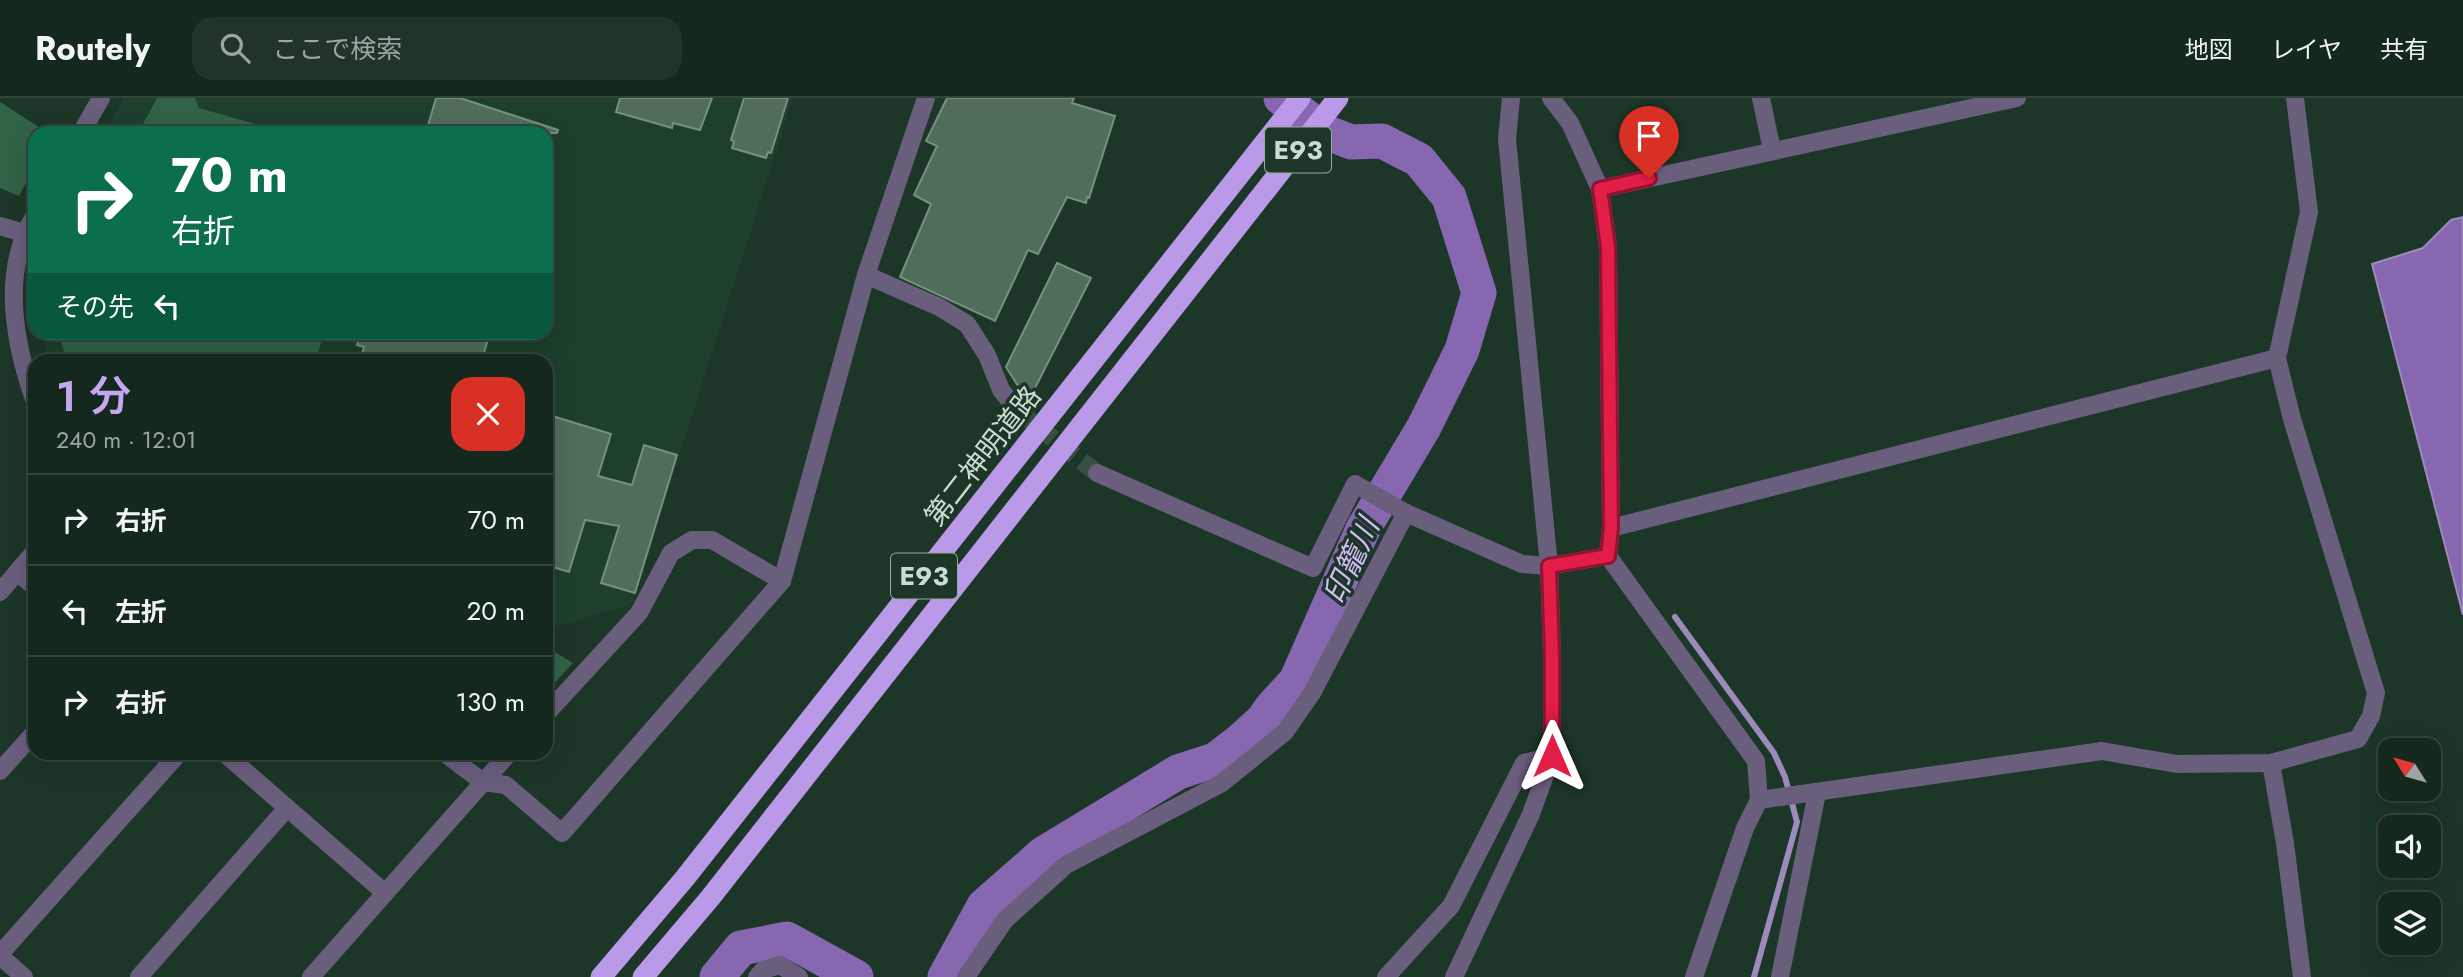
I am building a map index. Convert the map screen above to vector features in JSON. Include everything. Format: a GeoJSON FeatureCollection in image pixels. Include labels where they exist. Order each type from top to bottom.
{"type":"FeatureCollection","features":[{"type":"Feature","properties":{"kind":"highway","name":"第二神明道路"},"geometry":{"type":"LineString","coordinates":[[601,977],[685,878],[1300,98]]}},
{"type":"Feature","properties":{"kind":"highway","name":"第二神明道路"},"geometry":{"type":"LineString","coordinates":[[643,977],[710,898],[1338,98]]}},
{"type":"Feature","properties":{"kind":"street"},"geometry":{"type":"LineString","coordinates":[[85,126],[101,98]]}},
{"type":"Feature","properties":{"kind":"street"},"geometry":{"type":"LineString","coordinates":[[454,760],[483,782],[506,785],[562,833],[782,581],[866,275],[926,98]]}},
{"type":"Feature","properties":{"kind":"street"},"geometry":{"type":"LineString","coordinates":[[1454,977],[1531,814],[1552,756],[1549,566],[1507,139],[1511,98]]}},
{"type":"Feature","properties":{"kind":"street"},"geometry":{"type":"LineString","coordinates":[[1551,98],[1570,123],[1600,189],[1608,247],[1611,528],[1608,556],[1756,761],[1759,800],[1745,828],[1694,977]]}},
{"type":"Feature","properties":{"kind":"street"},"geometry":{"type":"LineString","coordinates":[[1761,98],[1772,150]]}},
{"type":"Feature","properties":{"kind":"street"},"geometry":{"type":"LineString","coordinates":[[1600,189],[2017,98]]}},
{"type":"Feature","properties":{"kind":"street"},"geometry":{"type":"LineString","coordinates":[[1759,800],[2102,751],[2177,764],[2271,763],[2358,739],[2371,716],[2376,692],[2292,419],[2277,358],[2309,212],[2295,98]]}},
{"type":"Feature","properties":{"kind":"street"},"geometry":{"type":"LineString","coordinates":[[0,226],[24,233]]}},
{"type":"Feature","properties":{"kind":"street"},"geometry":{"type":"LineString","coordinates":[[28,226],[24,233],[12,286],[22,365],[28,382]]}},
{"type":"Feature","properties":{"kind":"street"},"geometry":{"type":"LineString","coordinates":[[866,275],[939,307],[967,324],[987,355],[1001,390],[1017,411]]}},
{"type":"Feature","properties":{"kind":"street"},"geometry":{"type":"LineString","coordinates":[[1611,528],[2277,358]]}},
{"type":"Feature","properties":{"kind":"street"},"geometry":{"type":"LineString","coordinates":[[1097,473],[1313,568],[1355,484],[1406,513],[1522,564],[1549,566],[1608,556]]}},
{"type":"Feature","properties":{"kind":"street"},"geometry":{"type":"LineString","coordinates":[[966,977],[1005,919],[1066,865],[1222,783],[1285,732],[1312,693],[1406,513]]}},
{"type":"Feature","properties":{"kind":"street"},"geometry":{"type":"LineString","coordinates":[[553,706],[639,613],[671,553],[692,540],[712,540],[782,581]]}},
{"type":"Feature","properties":{"kind":"street"},"geometry":{"type":"LineString","coordinates":[[0,592],[28,560]]}},
{"type":"Feature","properties":{"kind":"street"},"geometry":{"type":"LineString","coordinates":[[18,572],[28,581]]}},
{"type":"Feature","properties":{"kind":"street"},"geometry":{"type":"LineString","coordinates":[[0,771],[28,740]]}},
{"type":"Feature","properties":{"kind":"street"},"geometry":{"type":"LineString","coordinates":[[1386,977],[1451,906],[1524,763],[1552,756]]}},
{"type":"Feature","properties":{"kind":"street"},"geometry":{"type":"LineString","coordinates":[[24,977],[0,955],[173,760]]}},
{"type":"Feature","properties":{"kind":"street"},"geometry":{"type":"LineString","coordinates":[[232,760],[386,893]]}},
{"type":"Feature","properties":{"kind":"street"},"geometry":{"type":"LineString","coordinates":[[311,977],[503,760]]}},
{"type":"Feature","properties":{"kind":"street"},"geometry":{"type":"LineString","coordinates":[[2271,763],[2285,843],[2302,977]]}},
{"type":"Feature","properties":{"kind":"street"},"geometry":{"type":"LineString","coordinates":[[1780,977],[1818,793]]}},
{"type":"Feature","properties":{"kind":"street"},"geometry":{"type":"LineString","coordinates":[[139,977],[288,808]]}},
{"type":"Feature","properties":{"kind":"street"},"geometry":{"type":"LineString","coordinates":[[757,977],[763,970],[780,965],[799,977]]}},
{"type":"Feature","properties":{"kind":"shaded area"},"geometry":{"type":"Polygon","coordinates":[[[123,98],[793,98],[632,604],[553,628],[553,354],[46,354],[44,340],[553,340],[553,126],[109,126],[123,98]]]}},
{"type":"Feature","properties":{"kind":"shaded area"},"geometry":{"type":"Polygon","coordinates":[[[157,98],[195,98],[199,108],[262,126],[142,126],[157,98]]]}},
{"type":"Feature","properties":{"kind":"shaded area"},"geometry":{"type":"Polygon","coordinates":[[[0,102],[37,126],[28,126],[28,179],[19,196],[0,188],[0,102]]]}},
{"type":"Feature","properties":{"kind":"shaded area"},"geometry":{"type":"Polygon","coordinates":[[[2463,217],[2463,615],[2372,264],[2423,248],[2451,220],[2463,217]]]}},
{"type":"Feature","properties":{"kind":"shaded area"},"geometry":{"type":"Polygon","coordinates":[[[61,340],[322,340],[318,354],[65,354],[61,340]]]}},
{"type":"Feature","properties":{"kind":"shaded area"},"geometry":{"type":"Polygon","coordinates":[[[553,651],[573,663],[553,684],[553,651]]]}},
{"type":"Feature","properties":{"kind":"building"},"geometry":{"type":"Polygon","coordinates":[[[436,98],[460,98],[546,126],[428,126],[436,98]]]}},
{"type":"Feature","properties":{"kind":"building"},"geometry":{"type":"Polygon","coordinates":[[[620,98],[712,98],[700,130],[673,123],[672,128],[616,112],[620,98]]]}},
{"type":"Feature","properties":{"kind":"building"},"geometry":{"type":"Polygon","coordinates":[[[744,98],[788,98],[771,153],[768,152],[766,158],[732,148],[734,141],[731,140],[744,98]]]}},
{"type":"Feature","properties":{"kind":"building"},"geometry":{"type":"Polygon","coordinates":[[[947,98],[1074,98],[1072,103],[1115,116],[1089,198],[1087,197],[1086,203],[1067,197],[1038,254],[1028,250],[995,321],[900,277],[931,204],[914,195],[937,146],[926,141],[947,98]]]}},
{"type":"Feature","properties":{"kind":"building"},"geometry":{"type":"Polygon","coordinates":[[[1057,263],[1091,278],[1032,394],[1020,389],[1006,367],[1057,263]]]}},
{"type":"Feature","properties":{"kind":"building"},"geometry":{"type":"Polygon","coordinates":[[[359,340],[488,340],[484,354],[362,354],[364,347],[357,345],[359,340]]]}},
{"type":"Feature","properties":{"kind":"building"},"geometry":{"type":"Polygon","coordinates":[[[553,416],[611,434],[598,476],[632,485],[644,445],[677,455],[635,593],[601,583],[619,526],[585,520],[569,572],[553,567],[553,416]]]}},
{"type":"Feature","properties":{"kind":"waterway","name":"印籠川"},"geometry":{"type":"LineString","coordinates":[[945,977],[984,906],[1043,854],[1178,772],[1215,760],[1263,720],[1296,681],[1363,529],[1424,427],[1462,350],[1479,293],[1449,197],[1419,160],[1382,141],[1351,142],[1328,133],[1281,98]]}},
{"type":"Feature","properties":{"kind":"waterway"},"geometry":{"type":"LineString","coordinates":[[1675,617],[1774,753],[1785,777],[1797,822],[1754,977]]}},
{"type":"Feature","properties":{"kind":"waterway","name":"印籠川"},"geometry":{"type":"LineString","coordinates":[[717,977],[741,948],[787,939],[856,977]]}},
{"type":"Feature","properties":{"kind":"tunnel"},"geometry":{"type":"LineString","coordinates":[[1018,411],[1097,473]]}},
{"type":"Feature","properties":{"kind":"route"},"geometry":{"type":"LineString","coordinates":[[1552,756],[1549,566],[1608,556],[1611,528],[1608,247],[1600,189],[1649,178]]}}]}
